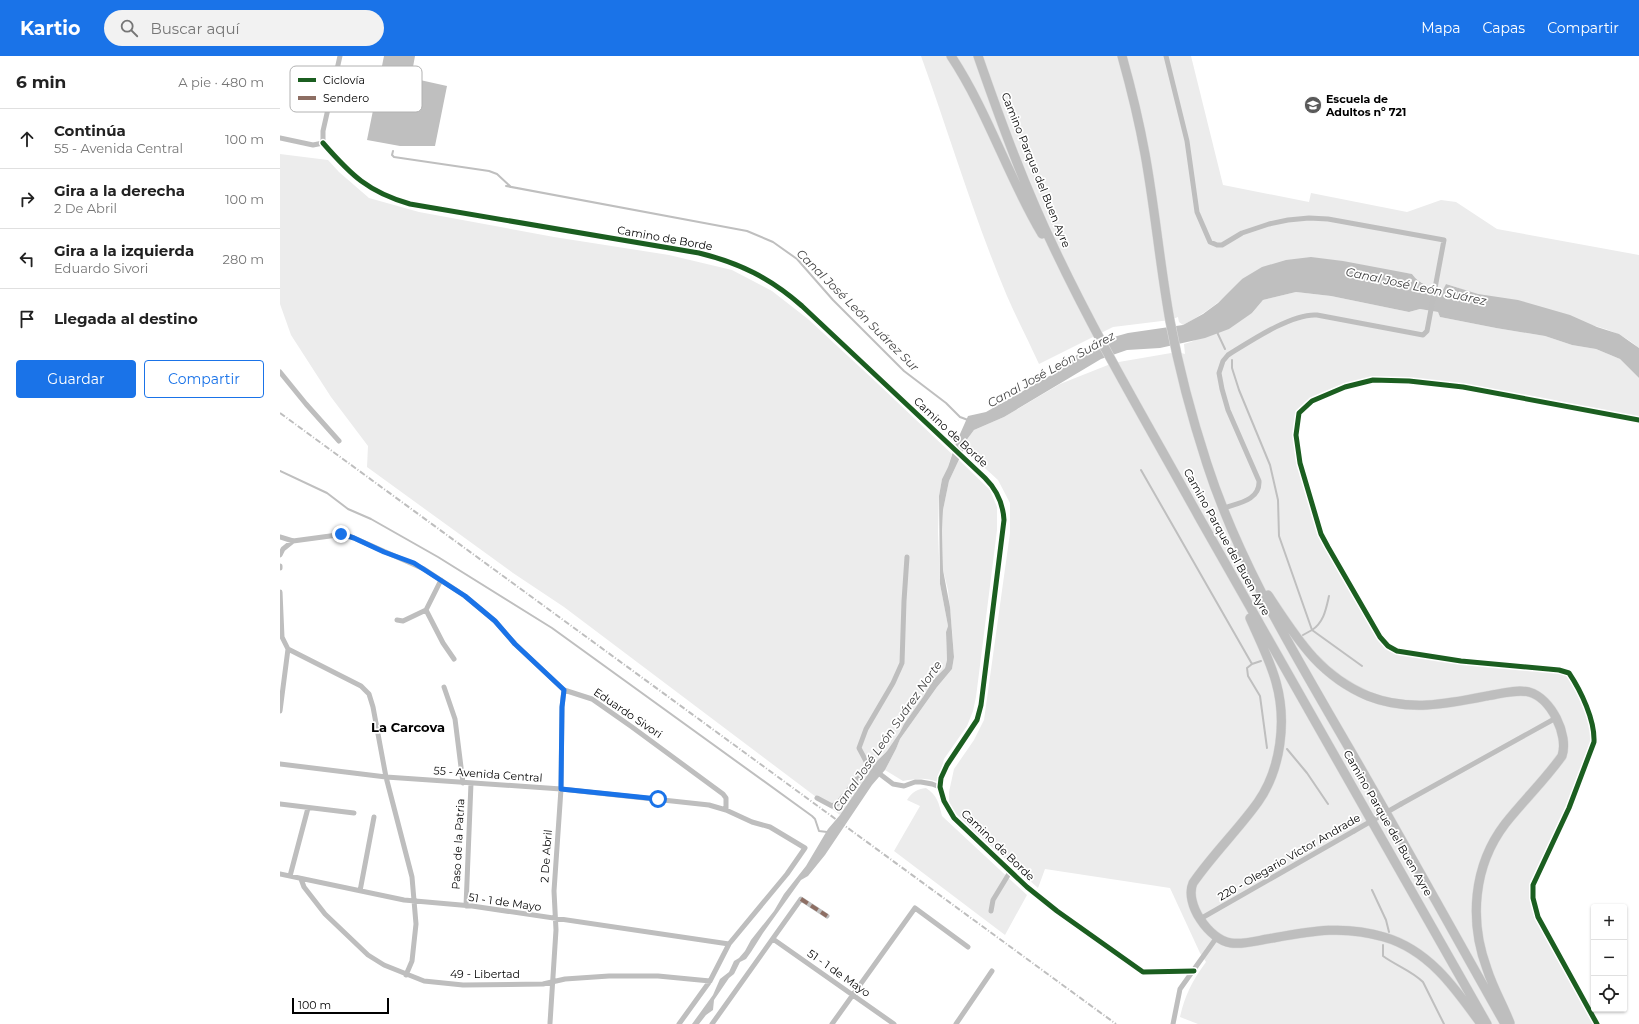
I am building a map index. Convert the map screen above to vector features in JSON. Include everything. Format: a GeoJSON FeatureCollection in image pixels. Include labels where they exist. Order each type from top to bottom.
{"type":"FeatureCollection","features":[{"type":"Feature","properties":{"kind":"highway"},"geometry":{"type":"LineString","coordinates":[[951,56],[986,118],[1030,215],[1042,235],[1055,252]]}},
{"type":"Feature","properties":{"kind":"highway","name":"Camino Parque del Buen Ayre"},"geometry":{"type":"LineString","coordinates":[[978,56],[1024,179],[1055,252],[1097,334],[1235,581],[1373,821],[1487,1024]]}},
{"type":"Feature","properties":{"kind":"highway","name":"Camino Parque del Buen Ayre"},"geometry":{"type":"LineString","coordinates":[[1122,56],[1136,107],[1146,155],[1170,320],[1177,352],[1198,436],[1224,508],[1249,567],[1273,615],[1368,780],[1505,1024]]}},
{"type":"Feature","properties":{"kind":"highway"},"geometry":{"type":"LineString","coordinates":[[1249,567],[1300,643],[1319,665],[1337,679],[1368,696],[1385,701],[1414,706],[1440,705],[1508,693],[1528,692],[1538,696],[1546,703],[1556,718],[1564,739],[1562,756],[1499,833],[1489,851],[1478,885],[1476,916],[1480,947],[1486,968],[1510,1024]]}},
{"type":"Feature","properties":{"kind":"highway"},"geometry":{"type":"LineString","coordinates":[[1235,581],[1269,661],[1276,683],[1281,714],[1281,730],[1274,768],[1258,801],[1193,883],[1191,895],[1200,919],[1206,928],[1224,942],[1237,943],[1312,931],[1336,929],[1365,932],[1384,937],[1409,948],[1441,972],[1481,1024]]}},
{"type":"Feature","properties":{"kind":"street"},"geometry":{"type":"LineString","coordinates":[[338,66],[340,56]]}},
{"type":"Feature","properties":{"kind":"street"},"geometry":{"type":"LineString","coordinates":[[1166,56],[1187,141],[1197,212],[1210,242],[1222,245],[1242,233],[1269,224],[1309,218],[1328,219],[1444,240],[1427,331],[1424,335],[1317,315],[1299,316],[1270,330],[1228,355],[1220,368],[1219,376],[1222,389],[1228,410],[1260,481],[1260,486],[1253,497],[1246,501],[1224,508]]}},
{"type":"Feature","properties":{"kind":"street"},"geometry":{"type":"LineString","coordinates":[[280,138],[313,146],[324,143],[323,131],[327,112]]}},
{"type":"Feature","properties":{"kind":"street","name":"Camino de Borde"},"geometry":{"type":"LineString","coordinates":[[324,143],[348,170],[364,184],[393,199],[410,204],[699,254],[725,260],[750,270],[781,288],[802,306],[989,482],[997,493],[1002,504],[1004,520],[980,712],[970,732],[947,765],[941,778],[940,787],[944,801],[954,818],[1010,872],[1057,911],[1143,972],[1194,971]]}},
{"type":"Feature","properties":{"kind":"street"},"geometry":{"type":"LineString","coordinates":[[280,372],[339,441]]}},
{"type":"Feature","properties":{"kind":"street"},"geometry":{"type":"LineString","coordinates":[[1597,1024],[1538,917],[1533,898],[1533,885],[1568,808],[1594,742],[1595,730],[1577,685],[1569,673],[1559,670],[1461,661],[1397,651],[1388,646],[1380,637],[1321,534],[1300,463],[1296,435],[1299,413],[1312,401],[1345,387],[1373,380],[1409,381],[1463,387],[1639,420]]}},
{"type":"Feature","properties":{"kind":"street","name":"Eduardo Sivori"},"geometry":{"type":"LineString","coordinates":[[280,537],[293,541],[345,534],[384,552],[414,563],[465,596],[495,621],[515,644],[564,690],[592,699],[705,780],[726,798],[726,810]]}},
{"type":"Feature","properties":{"kind":"street"},"geometry":{"type":"LineString","coordinates":[[280,555],[283,549],[293,541]]}},
{"type":"Feature","properties":{"kind":"street"},"geometry":{"type":"LineString","coordinates":[[907,557],[902,663],[893,683],[862,736],[859,748],[869,766],[899,786],[906,786],[915,782],[932,784],[940,787]]}},
{"type":"Feature","properties":{"kind":"street"},"geometry":{"type":"LineString","coordinates":[[398,620],[403,621],[426,610],[441,580]]}},
{"type":"Feature","properties":{"kind":"street"},"geometry":{"type":"LineString","coordinates":[[280,592],[282,637],[288,649],[280,711]]}},
{"type":"Feature","properties":{"kind":"street"},"geometry":{"type":"LineString","coordinates":[[426,610],[454,659]]}},
{"type":"Feature","properties":{"kind":"street"},"geometry":{"type":"LineString","coordinates":[[288,649],[362,686],[369,694],[373,707],[386,777],[412,877],[416,924],[412,961],[406,975]]}},
{"type":"Feature","properties":{"kind":"street","name":"Paso de la Patria"},"geometry":{"type":"LineString","coordinates":[[444,687],[455,719],[463,783]]}},
{"type":"Feature","properties":{"kind":"street","name":"2 De Abril"},"geometry":{"type":"LineString","coordinates":[[550,1023],[556,930],[554,891],[561,789],[562,707],[564,690]]}},
{"type":"Feature","properties":{"kind":"street","name":"220 - Olegario Víctor Andrade"},"geometry":{"type":"LineString","coordinates":[[1200,919],[1401,804],[1556,718]]}},
{"type":"Feature","properties":{"kind":"street","name":"55 - Avenida Central"},"geometry":{"type":"LineString","coordinates":[[280,764],[386,777],[561,789],[694,804],[726,810],[752,822],[770,827],[805,848],[787,874],[729,944]]}},
{"type":"Feature","properties":{"kind":"street"},"geometry":{"type":"LineString","coordinates":[[817,798],[832,806],[838,803],[869,766]]}},
{"type":"Feature","properties":{"kind":"street","name":"Paso de la Patria"},"geometry":{"type":"LineString","coordinates":[[466,906],[471,784]]}},
{"type":"Feature","properties":{"kind":"street"},"geometry":{"type":"LineString","coordinates":[[280,804],[354,813]]}},
{"type":"Feature","properties":{"kind":"street"},"geometry":{"type":"LineString","coordinates":[[290,876],[308,808]]}},
{"type":"Feature","properties":{"kind":"street"},"geometry":{"type":"LineString","coordinates":[[360,891],[374,816]]}},
{"type":"Feature","properties":{"kind":"street"},"geometry":{"type":"LineString","coordinates":[[991,911],[993,900],[1010,872]]}},
{"type":"Feature","properties":{"kind":"street","name":"51 - 1 de Mayo"},"geometry":{"type":"LineString","coordinates":[[280,874],[415,901],[466,906],[729,944]]}},
{"type":"Feature","properties":{"kind":"street","name":"49 - Libertad"},"geometry":{"type":"LineString","coordinates":[[301,879],[304,887],[325,914],[368,955],[376,961],[406,975],[424,981],[439,984],[491,985],[552,982],[565,979],[609,976],[658,976],[710,981]]}},
{"type":"Feature","properties":{"kind":"street"},"geometry":{"type":"LineString","coordinates":[[712,1024],[801,899],[827,916]]}},
{"type":"Feature","properties":{"kind":"street"},"geometry":{"type":"LineString","coordinates":[[832,1024],[915,908],[968,947]]}},
{"type":"Feature","properties":{"kind":"street"},"geometry":{"type":"LineString","coordinates":[[1173,1024],[1180,989],[1217,937]]}},
{"type":"Feature","properties":{"kind":"street","name":"51 - 1 de Mayo"},"geometry":{"type":"LineString","coordinates":[[773,939],[894,1024]]}},
{"type":"Feature","properties":{"kind":"street"},"geometry":{"type":"LineString","coordinates":[[680,1024],[710,981],[729,944]]}},
{"type":"Feature","properties":{"kind":"street"},"geometry":{"type":"LineString","coordinates":[[956,1024],[992,971]]}},
{"type":"Feature","properties":{"kind":"shaded area"},"geometry":{"type":"Polygon","coordinates":[[[921,56],[1191,56],[1223,185],[1309,202],[1311,193],[1407,212],[1441,200],[1456,202],[1497,229],[1639,255],[1639,348],[1625,338],[1593,325],[1540,316],[1506,308],[1454,286],[1446,284],[1444,290],[1430,287],[1419,281],[1412,274],[1388,271],[1242,279],[1215,305],[1200,316],[1183,325],[1179,322],[1178,317],[1170,320],[1113,327],[1039,364],[995,267],[921,56]]]}},
{"type":"Feature","properties":{"kind":"shaded area"},"geometry":{"type":"Polygon","coordinates":[[[280,154],[328,160],[339,172],[369,198],[419,212],[554,237],[669,255],[732,270],[772,291],[808,319],[952,454],[942,479],[939,496],[938,532],[940,584],[948,626],[946,632],[947,660],[945,668],[934,679],[887,751],[882,755],[840,815],[564,607],[513,573],[367,467],[368,446],[331,397],[291,335],[280,304],[280,154]]]}},
{"type":"Feature","properties":{"kind":"shaded area"},"geometry":{"type":"Polygon","coordinates":[[[1296,292],[1331,296],[1409,312],[1420,309],[1438,312],[1440,317],[1545,336],[1572,345],[1596,349],[1620,359],[1639,378],[1639,420],[1463,387],[1373,380],[1312,401],[1299,413],[1296,435],[1300,463],[1321,534],[1380,637],[1397,651],[1569,673],[1584,702],[1594,742],[1569,808],[1533,885],[1538,917],[1597,1024],[1198,1024],[1180,1017],[1190,988],[1206,962],[1200,953],[1170,888],[1045,869],[1038,888],[956,814],[949,803],[949,792],[954,769],[974,740],[984,720],[1010,533],[1010,503],[998,480],[964,449],[965,442],[974,430],[1004,417],[1060,384],[1113,363],[1177,352],[1185,354],[1184,344],[1252,313],[1263,300],[1296,292]]]}},
{"type":"Feature","properties":{"kind":"shaded area"},"geometry":{"type":"Polygon","coordinates":[[[959,460],[990,490],[997,507],[997,530],[976,697],[973,711],[967,726],[944,759],[938,782],[924,779],[903,781],[885,770],[900,739],[937,687],[952,669],[954,657],[948,590],[943,570],[942,531],[943,510],[949,481],[959,460]]]}},
{"type":"Feature","properties":{"kind":"shaded area"},"geometry":{"type":"Polygon","coordinates":[[[926,788],[937,800],[942,816],[1027,895],[1005,935],[894,851],[920,806],[907,800],[915,791],[926,788]]]}},
{"type":"Feature","properties":{"kind":"water"},"geometry":{"type":"Polygon","coordinates":[[[384,56],[415,56],[413,66],[382,66],[384,56]]]}},
{"type":"Feature","properties":{"kind":"water"},"geometry":{"type":"Polygon","coordinates":[[[422,80],[447,86],[435,146],[400,146],[367,140],[373,112],[422,112],[422,80]]]}},
{"type":"Feature","properties":{"kind":"water","name":"Canal José León Suárez"},"geometry":{"type":"Polygon","coordinates":[[[1311,257],[1343,261],[1412,274],[1418,281],[1434,288],[1443,290],[1446,284],[1478,294],[1518,300],[1570,315],[1597,327],[1619,334],[1639,348],[1639,378],[1620,359],[1596,349],[1572,345],[1545,336],[1440,317],[1438,312],[1420,309],[1409,312],[1331,296],[1296,292],[1263,300],[1252,313],[1229,329],[1205,338],[1160,348],[1127,350],[1101,359],[1004,417],[974,430],[965,442],[964,449],[949,481],[943,510],[943,570],[950,607],[954,657],[952,669],[937,687],[900,739],[885,770],[872,785],[825,855],[808,876],[801,880],[746,959],[740,962],[734,974],[729,978],[714,1000],[713,1010],[706,1015],[699,1024],[692,1024],[713,995],[720,979],[729,972],[734,961],[745,951],[751,940],[774,911],[784,894],[806,866],[828,829],[840,815],[877,761],[887,751],[934,679],[945,668],[947,660],[946,632],[948,626],[940,584],[939,496],[942,479],[968,416],[986,412],[1053,374],[1078,354],[1092,349],[1110,338],[1128,333],[1183,325],[1203,314],[1218,303],[1242,279],[1262,267],[1286,260],[1311,257]]]}},
{"type":"Feature","properties":{"kind":"waterway"},"geometry":{"type":"LineString","coordinates":[[393,151],[392,155],[394,157],[489,171],[497,174],[511,187]]}},
{"type":"Feature","properties":{"kind":"waterway","name":"Canal José León Suárez Sur"},"geometry":{"type":"LineString","coordinates":[[506,186],[747,231],[773,242],[797,259],[833,300],[904,371],[946,403],[960,417],[968,420]]}},
{"type":"Feature","properties":{"kind":"waterway"},"geometry":{"type":"LineString","coordinates":[[1217,332],[1225,349]]}},
{"type":"Feature","properties":{"kind":"waterway"},"geometry":{"type":"LineString","coordinates":[[1232,360],[1232,368],[1239,390],[1270,465],[1278,500],[1279,536],[1312,630],[1303,635]]}},
{"type":"Feature","properties":{"kind":"waterway"},"geometry":{"type":"LineString","coordinates":[[1141,470],[1252,664]]}},
{"type":"Feature","properties":{"kind":"waterway"},"geometry":{"type":"LineString","coordinates":[[280,471],[327,493],[348,509],[371,519],[438,557],[552,628],[812,816],[815,819],[819,831],[827,832]]}},
{"type":"Feature","properties":{"kind":"waterway"},"geometry":{"type":"LineString","coordinates":[[1329,596],[1322,619],[1312,630],[1362,666]]}},
{"type":"Feature","properties":{"kind":"waterway"},"geometry":{"type":"LineString","coordinates":[[1261,661],[1252,664],[1247,668],[1248,676],[1260,696],[1267,748]]}},
{"type":"Feature","properties":{"kind":"waterway"},"geometry":{"type":"LineString","coordinates":[[1287,749],[1307,773],[1328,804]]}},
{"type":"Feature","properties":{"kind":"waterway"},"geometry":{"type":"LineString","coordinates":[[1372,890],[1386,920],[1389,932]]}},
{"type":"Feature","properties":{"kind":"waterway"},"geometry":{"type":"LineString","coordinates":[[1383,945],[1383,956],[1423,982],[1444,1024]]}},
{"type":"Feature","properties":{"kind":"railway"},"geometry":{"type":"LineString","coordinates":[[280,413],[1116,1024]]}},
{"type":"Feature","properties":{"kind":"marked path"},"geometry":{"type":"LineString","coordinates":[[801,899],[827,916]]}},
{"type":"Feature","properties":{"kind":"cycle path"},"geometry":{"type":"LineString","coordinates":[[323,143],[342,164],[361,181],[383,194],[410,204],[699,253],[728,262],[754,273],[778,287],[802,306],[985,478],[999,497],[1004,520],[981,705],[977,720],[947,765],[941,778],[940,787],[944,801],[954,818],[1027,887],[1057,911],[1143,972],[1194,971]]}},
{"type":"Feature","properties":{"kind":"cycle path"},"geometry":{"type":"LineString","coordinates":[[1597,1024],[1538,917],[1533,898],[1533,885],[1569,808],[1594,742],[1594,733],[1590,715],[1578,688],[1569,673],[1559,670],[1461,661],[1397,651],[1388,646],[1380,637],[1321,534],[1300,463],[1296,435],[1299,413],[1312,401],[1345,387],[1373,380],[1409,381],[1463,387],[1639,420]]}},
{"type":"Feature","properties":{"kind":"place","name":"Escuela de Adultos nº 721"},"geometry":{"type":"Point","coordinates":[1313,105]}},
{"type":"Feature","properties":{"kind":"district","name":"La Carcova"},"geometry":{"type":"Point","coordinates":[408,727]}},
{"type":"Feature","properties":{"kind":"route"},"geometry":{"type":"LineString","coordinates":[[341,534],[345,534],[384,552],[414,563],[465,596],[495,621],[515,644],[564,690],[562,707],[561,789],[658,799]]}},
{"type":"Feature","properties":{"kind":"water label","name":"Canal José León Suárez Norte"},"geometry":{"type":"Point","coordinates":[887,736]}}]}
